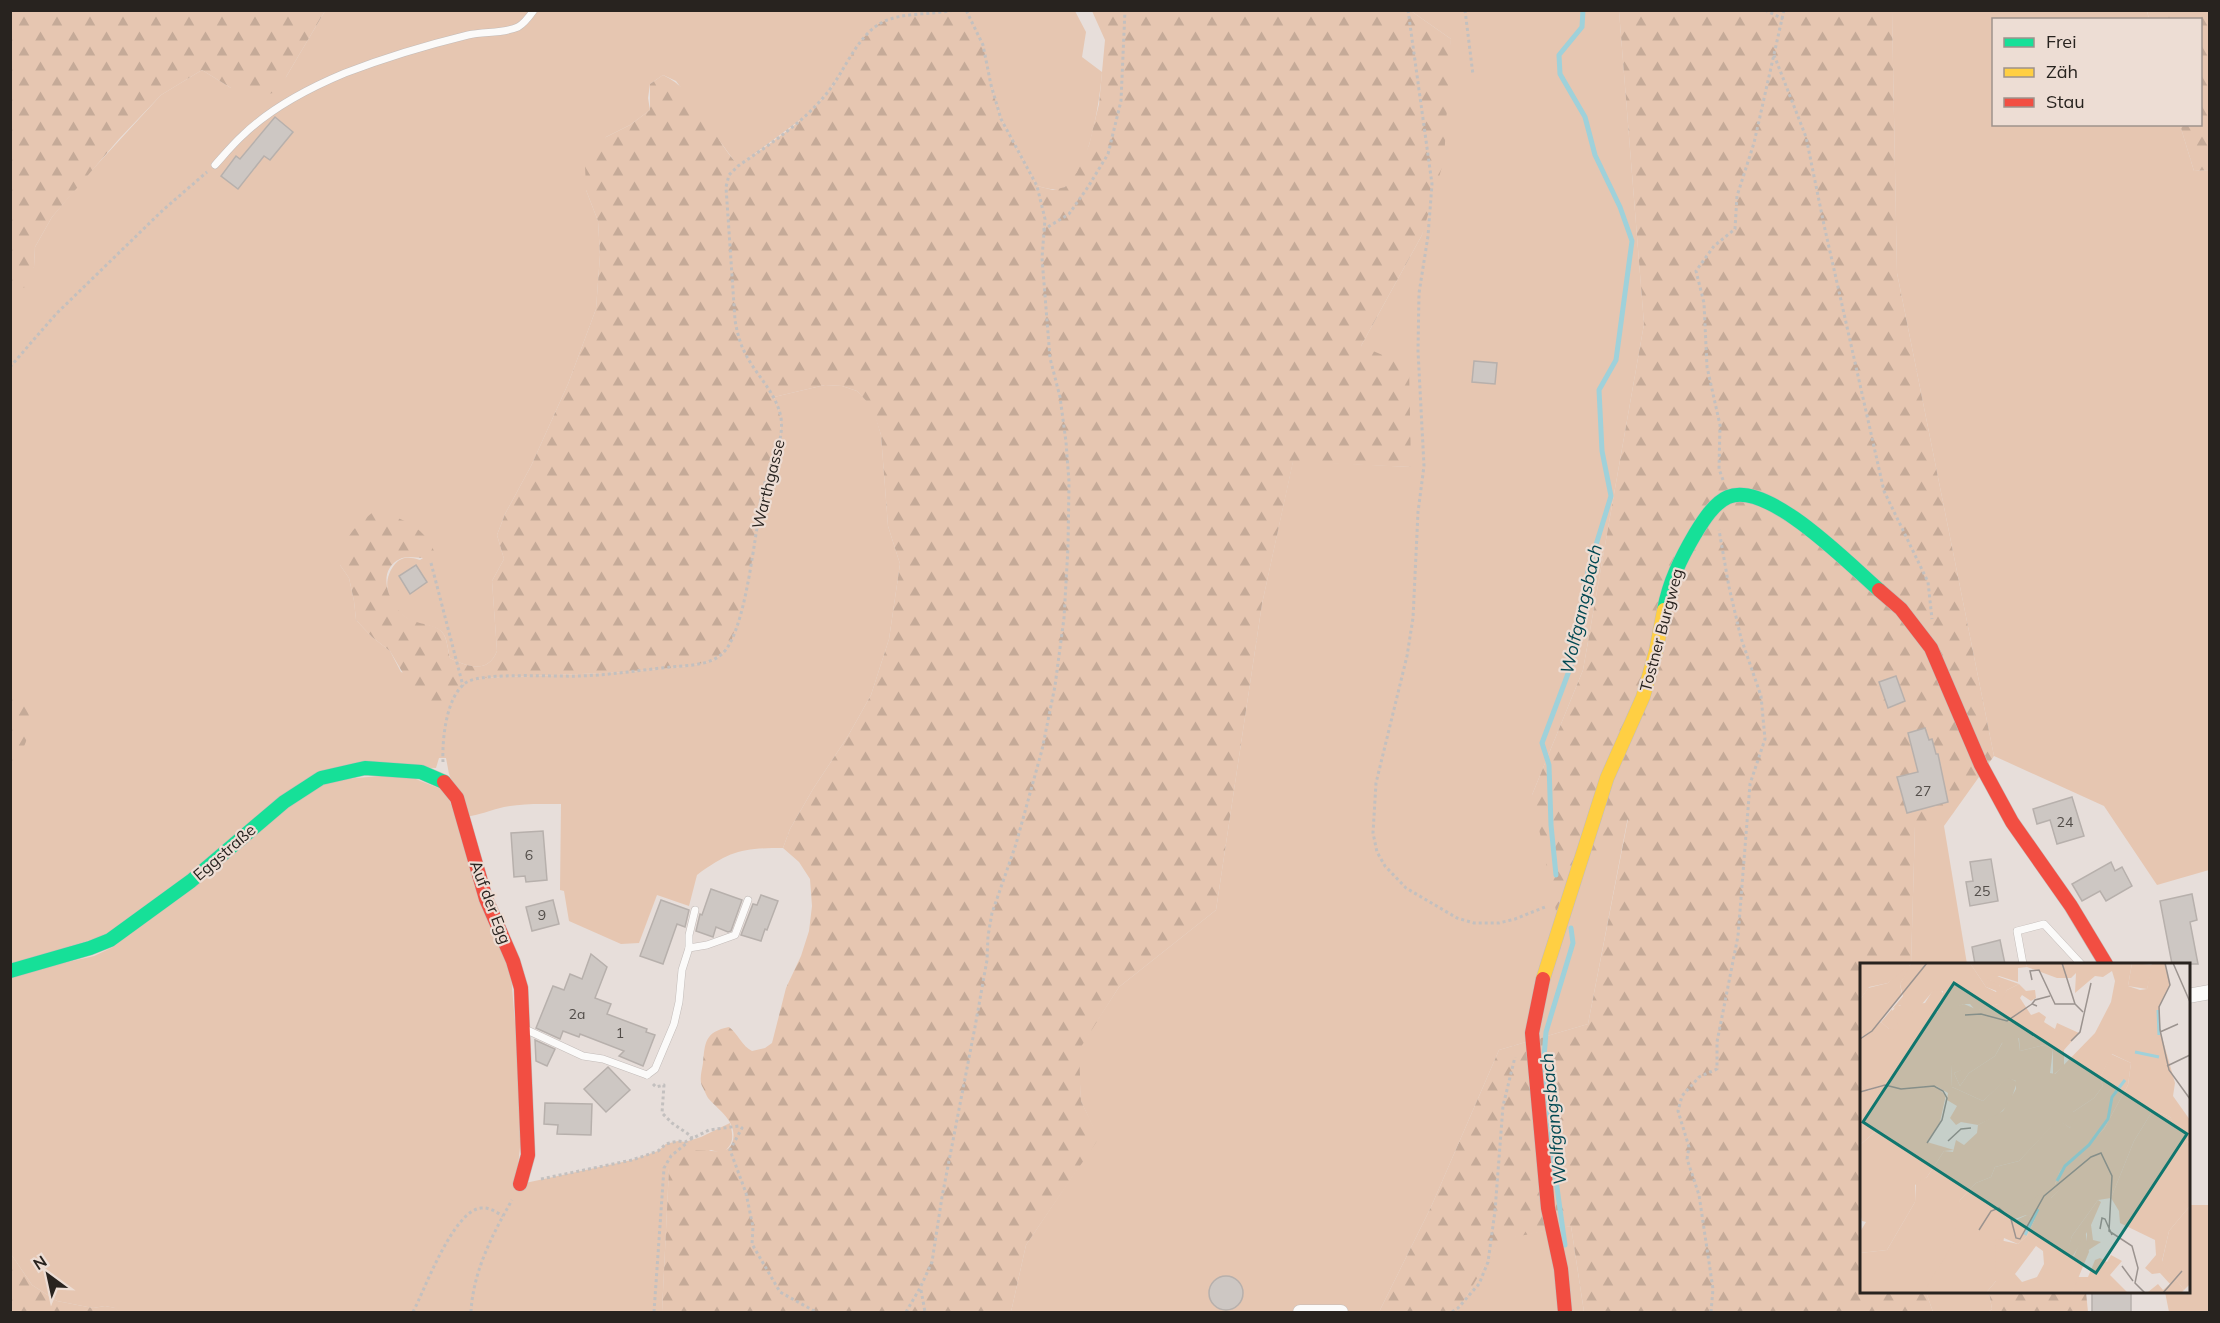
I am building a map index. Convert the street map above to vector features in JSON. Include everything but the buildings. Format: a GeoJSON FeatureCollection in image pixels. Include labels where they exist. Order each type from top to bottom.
{"type":"FeatureCollection","features":[{"type":"Feature","properties":{"kind":"street"},"geometry":{"type":"LineString","coordinates":[[1728,496],[1751,495],[1771,502],[1798,520],[1900,609],[1930,648],[1981,765],[2012,822],[2071,906],[2105,963]]}},
{"type":"Feature","properties":{"kind":"street","name":"Tostner Burgweg"},"geometry":{"type":"LineString","coordinates":[[1565,1312],[1561,1269],[1548,1208],[1532,1033],[1545,970],[1607,778],[1643,697],[1656,651],[1665,604],[1677,566],[1698,529],[1715,506],[1728,496]]}},
{"type":"Feature","properties":{"kind":"street","name":"Eggstraße"},"geometry":{"type":"LineString","coordinates":[[10,971],[110,940],[191,881],[284,802],[321,778],[346,770],[377,769],[421,772],[444,782]]}},
{"type":"Feature","properties":{"kind":"street","name":"Auf der Egg"},"geometry":{"type":"LineString","coordinates":[[444,782],[457,798],[486,899],[517,972],[521,988],[528,1155],[520,1184]]}},
{"type":"Feature","properties":{"kind":"street"},"geometry":{"type":"LineString","coordinates":[[2190,996],[2210,992]]}},
{"type":"Feature","properties":{"kind":"street"},"geometry":{"type":"LineString","coordinates":[[1300,1312],[1341,1312]]}},
{"type":"Feature","properties":{"kind":"lane"},"geometry":{"type":"LineString","coordinates":[[215,165],[244,134],[270,113],[316,86],[345,73],[442,42],[470,34],[511,29],[526,21],[534,10]]}},
{"type":"Feature","properties":{"kind":"lane"},"geometry":{"type":"LineString","coordinates":[[689,948],[707,945],[735,935],[748,900]]}},
{"type":"Feature","properties":{"kind":"lane"},"geometry":{"type":"LineString","coordinates":[[523,1028],[583,1056],[603,1059],[648,1079],[655,1069],[674,1024],[682,970],[689,948],[689,935],[695,910]]}},
{"type":"Feature","properties":{"kind":"lane"},"geometry":{"type":"LineString","coordinates":[[2023,963],[2017,931],[2044,924],[2080,963]]}},
{"type":"Feature","properties":{"kind":"path","name":"Warthgasse"},"geometry":{"type":"LineString","coordinates":[[463,686],[468,681],[481,678],[582,676],[690,666],[712,661],[723,653],[731,642],[748,584],[766,481],[780,442],[782,429],[781,417],[774,397],[745,353],[737,328],[726,199],[729,175],[808,114],[843,72],[862,40],[880,24],[903,17],[954,10]]}},
{"type":"Feature","properties":{"kind":"path"},"geometry":{"type":"LineString","coordinates":[[906,1312],[932,1262],[942,1197],[977,1016],[992,913],[1016,844],[1042,750],[1055,686],[1064,618],[1068,547],[1069,482],[1060,397],[1050,358],[1041,258],[1045,219],[1037,186],[1001,119],[983,45],[966,10]]}},
{"type":"Feature","properties":{"kind":"path"},"geometry":{"type":"LineString","coordinates":[[1043,230],[1069,214],[1108,154],[1121,101],[1125,10]]}},
{"type":"Feature","properties":{"kind":"path"},"geometry":{"type":"LineString","coordinates":[[1408,10],[1432,184],[1428,236],[1419,293],[1418,351],[1424,466],[1418,512],[1413,618],[1407,656],[1376,783],[1372,833],[1377,852],[1385,866],[1406,888],[1457,918],[1474,923],[1499,923],[1567,901]]}},
{"type":"Feature","properties":{"kind":"path"},"geometry":{"type":"LineString","coordinates":[[1465,10],[1473,75]]}},
{"type":"Feature","properties":{"kind":"path"},"geometry":{"type":"LineString","coordinates":[[1765,10],[1783,19]]}},
{"type":"Feature","properties":{"kind":"path"},"geometry":{"type":"LineString","coordinates":[[1728,496],[1719,469],[1720,425],[1707,367],[1704,303],[1696,271],[1714,246],[1734,230],[1737,196],[1754,143],[1784,10]]}},
{"type":"Feature","properties":{"kind":"path"},"geometry":{"type":"LineString","coordinates":[[1774,55],[1806,136],[1884,491],[1928,582],[1932,620]]}},
{"type":"Feature","properties":{"kind":"path"},"geometry":{"type":"LineString","coordinates":[[10,367],[56,314],[163,210],[215,165]]}},
{"type":"Feature","properties":{"kind":"path"},"geometry":{"type":"LineString","coordinates":[[1711,1312],[1713,1289],[1699,1195],[1688,1159],[1689,1147],[1678,1111],[1682,1096],[1699,1077],[1717,1069],[1717,1042],[1738,936],[1750,784],[1765,739],[1761,696],[1739,628],[1729,587],[1715,506]]}},
{"type":"Feature","properties":{"kind":"path"},"geometry":{"type":"LineString","coordinates":[[431,563],[463,686],[458,690],[446,721],[443,748],[444,782]]}},
{"type":"Feature","properties":{"kind":"path"},"geometry":{"type":"LineString","coordinates":[[1452,1312],[1479,1284],[1488,1262],[1495,1211],[1503,1106],[1512,1062],[1516,1054]]}},
{"type":"Feature","properties":{"kind":"path"},"geometry":{"type":"LineString","coordinates":[[648,1079],[656,1087],[664,1085],[662,1113],[692,1139]]}},
{"type":"Feature","properties":{"kind":"path"},"geometry":{"type":"LineString","coordinates":[[654,1312],[664,1168],[671,1156],[692,1139],[709,1130],[739,1126],[742,1128],[730,1150],[746,1193],[753,1227],[752,1244],[780,1292],[816,1312]]}},
{"type":"Feature","properties":{"kind":"path"},"geometry":{"type":"LineString","coordinates":[[520,1184],[632,1160],[658,1151],[666,1144],[692,1139]]}},
{"type":"Feature","properties":{"kind":"path"},"geometry":{"type":"LineString","coordinates":[[413,1312],[454,1228],[464,1216],[473,1211],[481,1208],[490,1209],[503,1216],[477,1272],[472,1291],[471,1312]]}},
{"type":"Feature","properties":{"kind":"path"},"geometry":{"type":"LineString","coordinates":[[920,1288],[925,1312]]}},
{"type":"Feature","properties":{"kind":"green space"},"geometry":{"type":"Polygon","coordinates":[[[10,11],[325,11],[286,77],[273,93],[253,97],[231,88],[202,70],[161,95],[119,139],[52,217],[35,247],[34,267],[26,287],[11,290],[10,11]]]}},
{"type":"Feature","properties":{"kind":"green space"},"geometry":{"type":"Polygon","coordinates":[[[325,11],[1075,11],[1086,32],[1082,57],[1102,72],[1092,134],[1081,166],[1074,179],[1065,187],[1055,189],[1037,186],[1001,119],[991,85],[920,16],[903,17],[854,54],[828,92],[808,114],[738,166],[676,81],[663,75],[650,84],[648,98],[650,110],[630,125],[606,137],[586,190],[598,221],[600,255],[596,309],[568,384],[497,535],[504,559],[492,581],[497,651],[493,658],[483,666],[470,666],[450,658],[442,632],[434,627],[408,619],[395,608],[391,601],[387,586],[390,571],[395,564],[406,558],[420,560],[434,551],[340,565],[349,578],[356,620],[390,651],[401,672],[458,690],[468,681],[481,678],[629,672],[690,666],[712,661],[723,653],[757,527],[766,481],[780,442],[781,417],[774,397],[825,385],[842,386],[857,391],[873,407],[881,435],[888,526],[900,564],[889,639],[871,695],[848,736],[813,789],[790,829],[783,848],[746,850],[719,861],[697,875],[689,906],[657,895],[639,943],[621,944],[569,921],[564,891],[560,890],[561,804],[511,806],[466,817],[449,774],[446,758],[439,758],[436,768],[345,766],[109,934],[11,965],[10,289],[34,267],[35,247],[52,217],[161,95],[202,70],[231,88],[286,77],[325,11]]]}},
{"type":"Feature","properties":{"kind":"green space"},"geometry":{"type":"Polygon","coordinates":[[[951,11],[983,45],[1001,119],[1037,186],[1053,190],[1065,187],[1077,172],[1089,145],[1099,104],[1105,40],[1092,11],[1411,11],[1451,39],[1444,160],[1422,235],[1361,346],[1409,366],[1411,467],[1293,462],[1262,604],[1216,910],[1119,987],[1079,1050],[1081,1101],[1099,1138],[1026,1245],[1011,1312],[662,1312],[669,1168],[684,1152],[723,1151],[733,1140],[732,1127],[708,1098],[701,1083],[706,1044],[715,1032],[729,1027],[752,1051],[765,1048],[772,1043],[786,988],[801,956],[809,931],[812,906],[810,879],[799,862],[783,848],[790,829],[813,789],[848,736],[871,695],[889,639],[900,564],[888,526],[881,435],[872,407],[857,391],[842,386],[825,385],[774,397],[781,417],[780,442],[766,481],[748,583],[731,642],[723,653],[712,661],[690,666],[629,672],[481,678],[464,686],[454,701],[440,704],[425,699],[411,687],[390,651],[356,620],[349,578],[340,565],[342,555],[350,534],[373,512],[401,519],[417,528],[434,551],[432,557],[404,558],[392,565],[386,581],[391,599],[402,614],[409,619],[435,627],[444,634],[450,658],[470,666],[483,666],[488,663],[497,651],[492,581],[504,559],[497,535],[568,384],[596,309],[600,255],[598,221],[586,190],[585,165],[606,137],[630,125],[650,110],[650,84],[663,75],[686,92],[696,104],[738,165],[785,132],[817,104],[833,85],[863,38],[879,24],[904,16],[951,11]]]}},
{"type":"Feature","properties":{"kind":"green space"},"geometry":{"type":"Polygon","coordinates":[[[1411,11],[1619,11],[1644,324],[1583,670],[1532,795],[1628,817],[1588,1024],[1499,1050],[1431,1207],[1379,1312],[1011,1312],[1026,1245],[1098,1138],[1081,1101],[1078,1050],[1119,987],[1216,910],[1262,604],[1293,461],[1411,467],[1361,346],[1422,235],[1451,39],[1411,11]]]}},
{"type":"Feature","properties":{"kind":"green space"},"geometry":{"type":"Polygon","coordinates":[[[1619,11],[1892,11],[1897,273],[1994,756],[1944,826],[1915,826],[1911,963],[1860,963],[1860,1293],[1926,1293],[1933,1312],[1584,1312],[1571,1226],[1500,1240],[1457,1312],[1379,1312],[1431,1207],[1499,1050],[1588,1024],[1628,819],[1556,911],[1532,795],[1583,670],[1644,324],[1619,11]]]}},
{"type":"Feature","properties":{"kind":"green space"},"geometry":{"type":"Polygon","coordinates":[[[1892,11],[2147,11],[2149,18],[1992,18],[1992,126],[2180,126],[2194,171],[2209,170],[2209,870],[2157,885],[2104,806],[1994,756],[1897,273],[1892,11]]]}},
{"type":"Feature","properties":{"kind":"green space"},"geometry":{"type":"Polygon","coordinates":[[[2147,11],[2209,11],[2209,170],[2194,171],[2180,126],[2202,126],[2202,18],[2149,18],[2147,11]]]}},
{"type":"Feature","properties":{"kind":"green space"},"geometry":{"type":"Polygon","coordinates":[[[13,684],[24,690],[29,729],[24,747],[11,762],[10,685],[13,684]]]}},
{"type":"Feature","properties":{"kind":"green space"},"geometry":{"type":"Polygon","coordinates":[[[403,774],[446,791],[510,963],[523,1119],[516,1185],[632,1160],[658,1151],[666,1144],[701,1137],[730,1123],[732,1140],[722,1153],[711,1150],[669,1168],[662,1312],[118,1312],[115,1308],[105,1306],[93,1308],[57,1301],[32,1285],[11,1254],[11,975],[94,956],[113,947],[322,781],[403,774]]]}},
{"type":"Feature","properties":{"kind":"green space"},"geometry":{"type":"Polygon","coordinates":[[[1915,826],[1944,826],[1967,963],[1911,963],[1915,826]]]}},
{"type":"Feature","properties":{"kind":"green space"},"geometry":{"type":"Polygon","coordinates":[[[2190,1205],[2209,1205],[2209,1312],[2169,1312],[2165,1293],[2190,1293],[2190,1205]]]}},
{"type":"Feature","properties":{"kind":"green space"},"geometry":{"type":"Polygon","coordinates":[[[1571,1226],[1584,1312],[1457,1312],[1500,1239],[1571,1226]]]}},
{"type":"Feature","properties":{"kind":"green space"},"geometry":{"type":"Polygon","coordinates":[[[11,1254],[32,1285],[57,1301],[93,1308],[105,1306],[116,1308],[118,1312],[11,1312],[11,1254]]]}},
{"type":"Feature","properties":{"kind":"green space"},"geometry":{"type":"Polygon","coordinates":[[[1926,1293],[1989,1293],[1992,1309],[1988,1312],[1933,1312],[1926,1293]]]}},
{"type":"Feature","properties":{"kind":"green space"},"geometry":{"type":"Polygon","coordinates":[[[1989,1293],[2086,1293],[2088,1312],[1988,1312],[1992,1309],[1989,1293]]]}},
{"type":"Feature","properties":{"kind":"waterway","name":"Wolfgangsbach"},"geometry":{"type":"LineString","coordinates":[[1556,875],[1551,825],[1549,765],[1542,743],[1572,663],[1588,571],[1611,496],[1602,451],[1599,390],[1616,360],[1632,241],[1620,207],[1595,155],[1585,117],[1560,74],[1559,55],[1582,27],[1583,10]]}},
{"type":"Feature","properties":{"kind":"waterway","name":"Wolfgangsbach"},"geometry":{"type":"LineString","coordinates":[[1565,1245],[1555,1173],[1544,1057],[1546,1032],[1573,943],[1571,928]]}},
{"type":"Feature","properties":{"kind":"traffic: fast"},"geometry":{"type":"LineString","coordinates":[[1664,610],[1676,570],[1705,518],[1728,497],[1745,495],[1786,512],[1829,545],[1879,590]]}},
{"type":"Feature","properties":{"kind":"traffic: fast"},"geometry":{"type":"LineString","coordinates":[[10,971],[110,940],[191,881],[284,802],[321,778],[365,768],[421,772],[444,782]]}},
{"type":"Feature","properties":{"kind":"traffic: slow"},"geometry":{"type":"LineString","coordinates":[[1543,979],[1607,778],[1643,697],[1656,651],[1664,610]]}},
{"type":"Feature","properties":{"kind":"traffic: jam"},"geometry":{"type":"LineString","coordinates":[[1879,590],[1901,609],[1931,648],[1981,765],[2012,822],[2071,906],[2105,963]]}},
{"type":"Feature","properties":{"kind":"traffic: jam"},"geometry":{"type":"LineString","coordinates":[[444,782],[457,798],[486,899],[513,961],[521,988],[528,1155],[520,1184]]}},
{"type":"Feature","properties":{"kind":"traffic: jam"},"geometry":{"type":"LineString","coordinates":[[1543,979],[1532,1033],[1548,1208],[1561,1269],[1565,1312]]}}]}
